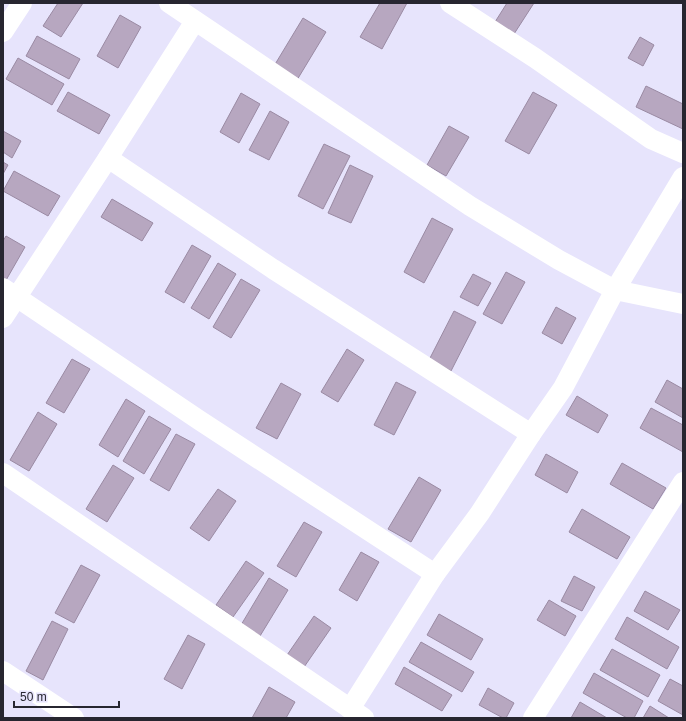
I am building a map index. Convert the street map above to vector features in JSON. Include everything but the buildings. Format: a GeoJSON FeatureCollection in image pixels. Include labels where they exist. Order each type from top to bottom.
{"type":"FeatureCollection","features":[{"type":"Feature","properties":{"kind":"street"},"geometry":{"type":"LineString","coordinates":[[3,32],[22,3]]}},
{"type":"Feature","properties":{"kind":"street"},"geometry":{"type":"LineString","coordinates":[[169,3],[470,206],[559,260],[615,290],[683,304]]}},
{"type":"Feature","properties":{"kind":"street"},"geometry":{"type":"LineString","coordinates":[[450,3],[535,58],[651,139],[683,153]]}},
{"type":"Feature","properties":{"kind":"street"},"geometry":{"type":"LineString","coordinates":[[3,318],[10,292],[108,158],[195,21]]}},
{"type":"Feature","properties":{"kind":"street"},"geometry":{"type":"LineString","coordinates":[[108,158],[273,268],[531,434]]}},
{"type":"Feature","properties":{"kind":"street"},"geometry":{"type":"LineString","coordinates":[[3,473],[357,714],[435,574],[480,514],[531,434],[563,388],[615,290],[683,177]]}},
{"type":"Feature","properties":{"kind":"street"},"geometry":{"type":"LineString","coordinates":[[10,292],[199,420],[435,574]]}},
{"type":"Feature","properties":{"kind":"street"},"geometry":{"type":"LineString","coordinates":[[533,718],[683,482]]}},
{"type":"Feature","properties":{"kind":"street"},"geometry":{"type":"LineString","coordinates":[[3,671],[74,718]]}}]}
